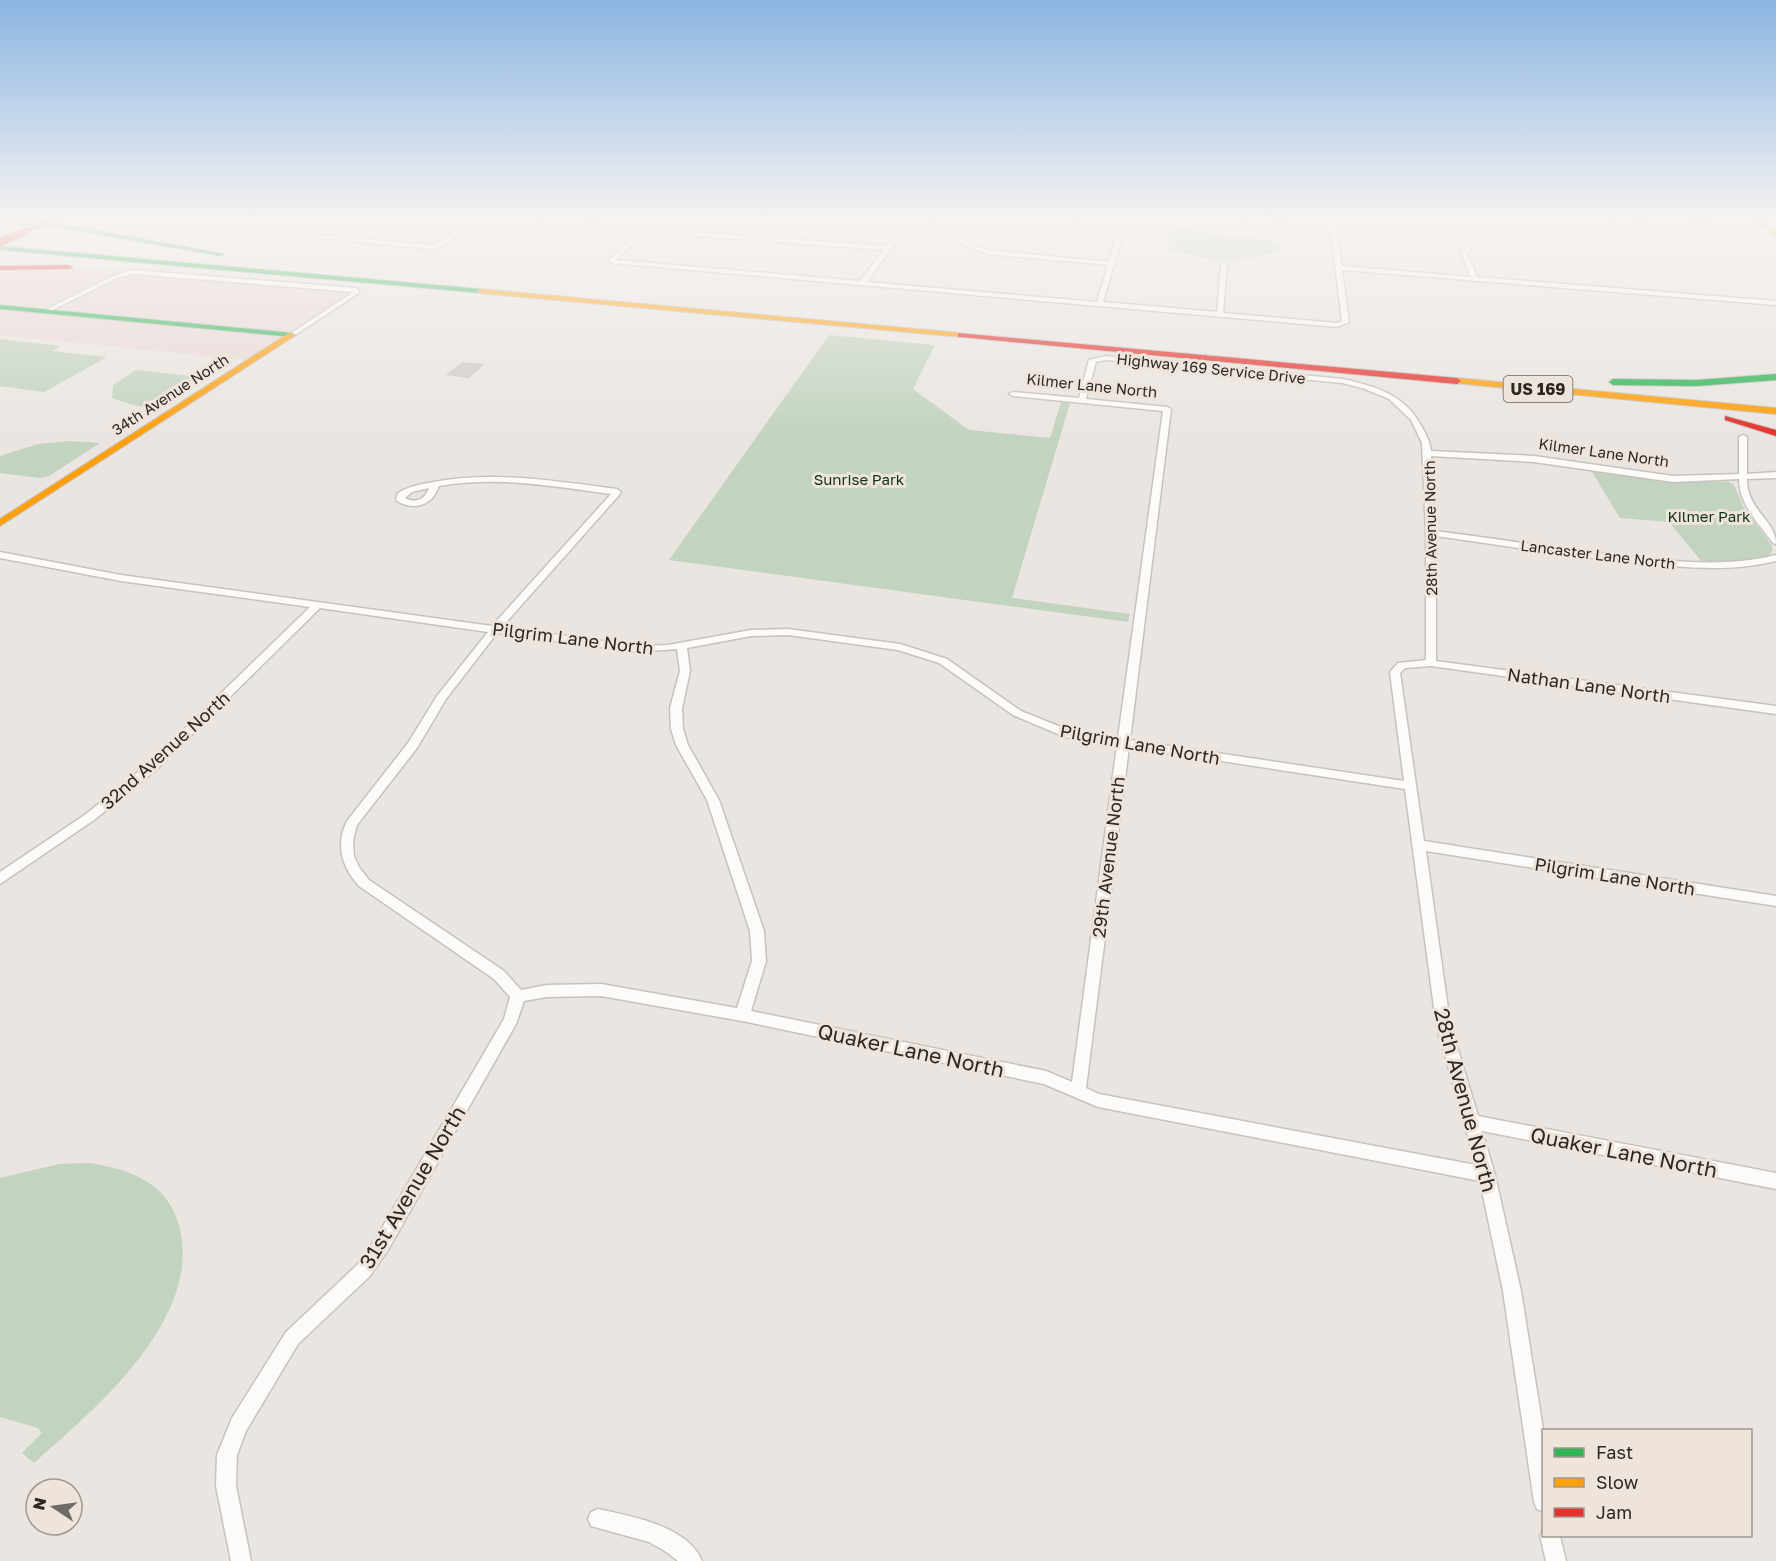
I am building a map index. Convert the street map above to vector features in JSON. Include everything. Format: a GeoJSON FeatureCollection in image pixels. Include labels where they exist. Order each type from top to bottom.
{"type":"FeatureCollection","features":[{"type":"Feature","properties":{"kind":"main road","name":"US 169"},"geometry":{"type":"LineString","coordinates":[[479,292],[1776,411]]}},
{"type":"Feature","properties":{"kind":"main road","name":"US 169"},"geometry":{"type":"LineString","coordinates":[[570,292],[1776,403]]}},
{"type":"Feature","properties":{"kind":"main road"},"geometry":{"type":"LineString","coordinates":[[0,307],[292,334]]}},
{"type":"Feature","properties":{"kind":"main road","name":"34th Avenue North"},"geometry":{"type":"LineString","coordinates":[[0,523],[292,334]]}},
{"type":"Feature","properties":{"kind":"main road"},"geometry":{"type":"LineString","coordinates":[[1301,367],[1545,399],[1713,416],[1754,424],[1776,433]]}},
{"type":"Feature","properties":{"kind":"main road"},"geometry":{"type":"LineString","coordinates":[[1426,370],[1635,383],[1705,383],[1776,377]]}},
{"type":"Feature","properties":{"kind":"street","name":"34th Avenue North"},"geometry":{"type":"LineString","coordinates":[[46,311],[87,292]]}},
{"type":"Feature","properties":{"kind":"street","name":"34th Avenue North"},"geometry":{"type":"LineString","coordinates":[[292,334],[356,292]]}},
{"type":"Feature","properties":{"kind":"street"},"geometry":{"type":"LineString","coordinates":[[974,292],[1343,324],[1346,322],[1342,292]]}},
{"type":"Feature","properties":{"kind":"street"},"geometry":{"type":"LineString","coordinates":[[1100,303],[1103,292]]}},
{"type":"Feature","properties":{"kind":"street"},"geometry":{"type":"LineString","coordinates":[[1220,314],[1222,292]]}},
{"type":"Feature","properties":{"kind":"street"},"geometry":{"type":"LineString","coordinates":[[1636,292],[1776,303]]}},
{"type":"Feature","properties":{"kind":"street","name":"Highway 169 Service Drive"},"geometry":{"type":"LineString","coordinates":[[1082,401],[1093,360],[1106,358],[1330,380]]}},
{"type":"Feature","properties":{"kind":"street","name":"28th Avenue North"},"geometry":{"type":"LineString","coordinates":[[1330,380],[1368,387],[1392,398],[1414,419],[1428,453],[1431,533],[1431,663]]}},
{"type":"Feature","properties":{"kind":"street","name":"Kilmer Lane North"},"geometry":{"type":"LineString","coordinates":[[1013,394],[1167,409]]}},
{"type":"Feature","properties":{"kind":"street","name":"29th Avenue North"},"geometry":{"type":"LineString","coordinates":[[1078,1091],[1167,409]]}},
{"type":"Feature","properties":{"kind":"street"},"geometry":{"type":"LineString","coordinates":[[1743,437],[1741,476],[1743,491],[1748,503],[1776,541]]}},
{"type":"Feature","properties":{"kind":"street","name":"Kilmer Lane North"},"geometry":{"type":"LineString","coordinates":[[1428,453],[1534,459],[1673,479],[1776,475]]}},
{"type":"Feature","properties":{"kind":"street"},"geometry":{"type":"LineString","coordinates":[[435,484],[479,477],[617,492],[580,537],[545,571],[495,630],[441,698],[412,745],[351,824],[346,852],[349,865],[364,883],[499,975],[518,996]]}},
{"type":"Feature","properties":{"kind":"street","name":"Lancaster Lane North"},"geometry":{"type":"LineString","coordinates":[[1431,533],[1659,562],[1704,565],[1764,563],[1776,558]]}},
{"type":"Feature","properties":{"kind":"street","name":"Pilgrim Lane North"},"geometry":{"type":"LineString","coordinates":[[0,555],[87,573],[637,649],[682,646],[751,633],[788,632],[900,647],[943,661],[1003,704],[1033,721],[1069,734],[1409,786]]}},
{"type":"Feature","properties":{"kind":"street","name":"32nd Avenue North"},"geometry":{"type":"LineString","coordinates":[[0,879],[90,817],[144,774],[318,606]]}},
{"type":"Feature","properties":{"kind":"street"},"geometry":{"type":"LineString","coordinates":[[682,646],[686,671],[676,708],[677,729],[682,745],[713,800],[757,931],[759,961],[742,1016]]}},
{"type":"Feature","properties":{"kind":"street","name":"Nathan Lane North"},"geometry":{"type":"LineString","coordinates":[[1402,665],[1431,663],[1776,710]]}},
{"type":"Feature","properties":{"kind":"street","name":"28th Avenue North"},"geometry":{"type":"LineString","coordinates":[[1402,665],[1395,672],[1443,1023],[1487,1175],[1512,1291],[1542,1489]]}},
{"type":"Feature","properties":{"kind":"street","name":"Pilgrim Lane North"},"geometry":{"type":"LineString","coordinates":[[1419,845],[1776,901]]}},
{"type":"Feature","properties":{"kind":"street","name":"Quaker Lane North"},"geometry":{"type":"LineString","coordinates":[[518,996],[547,991],[601,990],[742,1016],[1046,1078],[1098,1100],[1487,1175]]}},
{"type":"Feature","properties":{"kind":"street","name":"31st Avenue North"},"geometry":{"type":"LineString","coordinates":[[241,1561],[226,1486],[227,1455],[239,1425],[292,1338],[363,1272],[382,1244],[511,1020],[518,996]]}},
{"type":"Feature","properties":{"kind":"street","name":"Quaker Lane North"},"geometry":{"type":"LineString","coordinates":[[1471,1122],[1776,1181]]}},
{"type":"Feature","properties":{"kind":"street"},"geometry":{"type":"LineString","coordinates":[[598,1519],[645,1530],[673,1543],[692,1561]]}},
{"type":"Feature","properties":{"kind":"street"},"geometry":{"type":"LineString","coordinates":[[1550,1537],[1556,1561]]}},
{"type":"Feature","properties":{"kind":"shaded area"},"geometry":{"type":"Polygon","coordinates":[[[0,292],[77,292],[46,307],[0,304],[0,292]]]}},
{"type":"Feature","properties":{"kind":"shaded area"},"geometry":{"type":"Polygon","coordinates":[[[91,292],[350,292],[292,330],[286,331],[58,309],[91,292]]]}},
{"type":"Feature","properties":{"kind":"shaded area"},"geometry":{"type":"Polygon","coordinates":[[[0,309],[277,336],[280,339],[246,360],[0,335],[0,309]]]}},
{"type":"Feature","properties":{"kind":"green space","name":"Sunrise Park"},"geometry":{"type":"Polygon","coordinates":[[[829,335],[935,345],[913,389],[969,430],[1050,438],[1061,402],[1070,403],[1012,598],[1130,614],[1128,622],[669,560],[829,335]]]}},
{"type":"Feature","properties":{"kind":"green space"},"geometry":{"type":"Polygon","coordinates":[[[0,339],[61,346],[52,351],[107,357],[44,392],[0,386],[0,339]]]}},
{"type":"Feature","properties":{"kind":"green space"},"geometry":{"type":"Polygon","coordinates":[[[136,370],[199,377],[200,380],[159,406],[140,406],[112,398],[113,385],[136,370]]]}},
{"type":"Feature","properties":{"kind":"green space"},"geometry":{"type":"Polygon","coordinates":[[[69,441],[100,443],[49,476],[40,478],[0,473],[0,456],[38,444],[69,441]]]}},
{"type":"Feature","properties":{"kind":"green space","name":"Kilmer Park"},"geometry":{"type":"Polygon","coordinates":[[[1591,470],[1647,479],[1729,482],[1734,485],[1743,506],[1772,546],[1772,552],[1765,557],[1748,562],[1702,562],[1669,522],[1620,518],[1591,470]]]}},
{"type":"Feature","properties":{"kind":"green space"},"geometry":{"type":"Polygon","coordinates":[[[89,1163],[131,1173],[143,1179],[164,1196],[178,1222],[183,1257],[176,1292],[161,1325],[140,1357],[86,1416],[34,1463],[22,1453],[42,1433],[38,1428],[0,1417],[0,1178],[59,1164],[89,1163]]]}},
{"type":"Feature","properties":{"kind":"building"},"geometry":{"type":"Polygon","coordinates":[[[462,362],[485,364],[469,378],[446,375],[462,362]]]}},
{"type":"Feature","properties":{"kind":"traffic: fast"},"geometry":{"type":"LineString","coordinates":[[0,307],[292,335]]}},
{"type":"Feature","properties":{"kind":"traffic: fast"},"geometry":{"type":"LineString","coordinates":[[1613,382],[1697,383],[1776,377]]}},
{"type":"Feature","properties":{"kind":"traffic: slow"},"geometry":{"type":"LineString","coordinates":[[490,292],[961,335]]}},
{"type":"Feature","properties":{"kind":"traffic: slow"},"geometry":{"type":"LineString","coordinates":[[0,523],[292,335]]}},
{"type":"Feature","properties":{"kind":"traffic: slow"},"geometry":{"type":"LineString","coordinates":[[1457,381],[1776,411]]}},
{"type":"Feature","properties":{"kind":"traffic: jam"},"geometry":{"type":"LineString","coordinates":[[961,335],[1457,381]]}},
{"type":"Feature","properties":{"kind":"traffic: jam"},"geometry":{"type":"LineString","coordinates":[[1728,418],[1776,433]]}}]}
